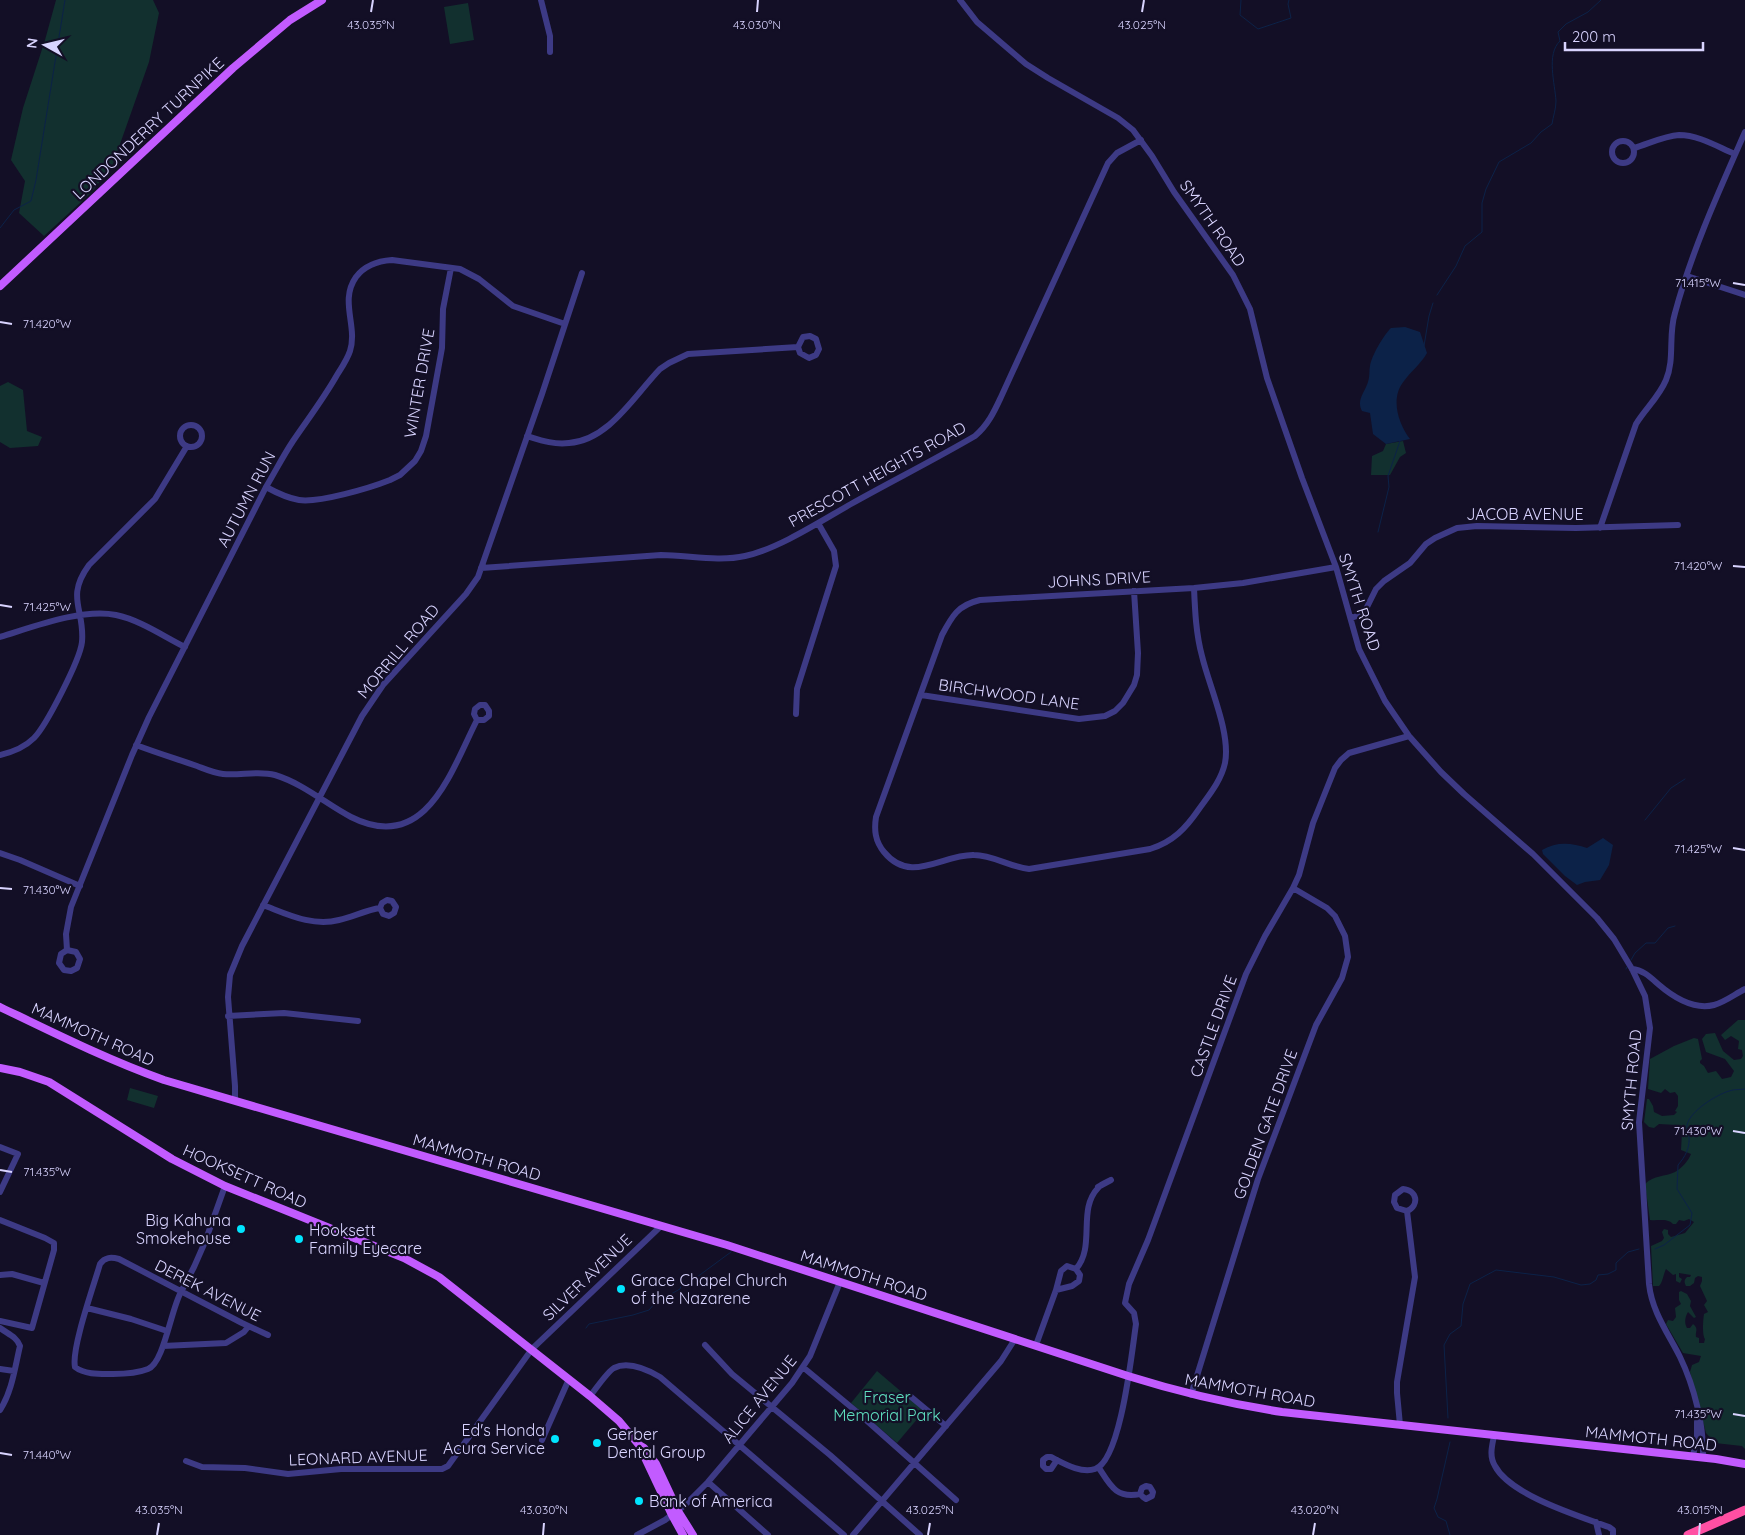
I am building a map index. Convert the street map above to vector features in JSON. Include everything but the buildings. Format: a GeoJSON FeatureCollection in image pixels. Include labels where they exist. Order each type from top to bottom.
{"type":"FeatureCollection","features":[{"type":"Feature","properties":{"kind":"highway"},"geometry":{"type":"LineString","coordinates":[[1688,1535],[1745,1510]]}},
{"type":"Feature","properties":{"kind":"main road","name":"LONDONDERRY TURNPIKE"},"geometry":{"type":"LineString","coordinates":[[0,286],[250,52],[290,20],[322,0]]}},
{"type":"Feature","properties":{"kind":"main road","name":"MAMMOTH ROAD"},"geometry":{"type":"LineString","coordinates":[[0,1007],[80,1046],[164,1080],[727,1245],[1190,1395],[1282,1412],[1692,1456],[1745,1464]]}},
{"type":"Feature","properties":{"kind":"main road","name":"HOOKSETT ROAD"},"geometry":{"type":"LineString","coordinates":[[0,1068],[20,1072],[49,1082],[172,1159],[225,1186],[424,1267],[452,1286],[619,1421],[640,1445],[675,1513],[683,1535]]}},
{"type":"Feature","properties":{"kind":"main road","name":"HOOKSETT ROAD"},"geometry":{"type":"LineString","coordinates":[[675,1513],[693,1535]]}},
{"type":"Feature","properties":{"kind":"street"},"geometry":{"type":"LineString","coordinates":[[541,0],[550,36],[550,52]]}},
{"type":"Feature","properties":{"kind":"street","name":"SMYTH ROAD"},"geometry":{"type":"LineString","coordinates":[[960,0],[977,22],[1026,64],[1118,118],[1141,140],[1178,199],[1221,257],[1241,289],[1250,309],[1274,402],[1336,567],[1359,649],[1385,701],[1409,736],[1437,768],[1533,854],[1597,918],[1614,939],[1632,969],[1645,996],[1650,1028],[1639,1122],[1650,1290],[1659,1319],[1683,1365],[1701,1426],[1703,1458]]}},
{"type":"Feature","properties":{"kind":"street"},"geometry":{"type":"LineString","coordinates":[[1600,528],[1636,424],[1661,390],[1668,376],[1673,320],[1704,225],[1745,132]]}},
{"type":"Feature","properties":{"kind":"street"},"geometry":{"type":"LineString","coordinates":[[1634,148],[1667,138],[1685,136],[1696,138],[1735,154]]}},
{"type":"Feature","properties":{"kind":"street","name":"PRESCOTT HEIGHTS ROAD"},"geometry":{"type":"LineString","coordinates":[[481,568],[661,555],[736,558],[746,556],[771,547],[818,523],[975,436],[983,429],[993,413],[1025,349],[1108,163],[1117,153],[1141,140]]}},
{"type":"Feature","properties":{"kind":"street","name":"AUTUMN RUN"},"geometry":{"type":"LineString","coordinates":[[67,950],[66,934],[69,917],[136,745],[266,487],[284,455],[335,379],[348,356],[352,340],[348,297],[356,277],[372,264],[392,260],[451,268],[470,273],[513,306],[566,324]]}},
{"type":"Feature","properties":{"kind":"street","name":"WINTER DRIVE"},"geometry":{"type":"LineString","coordinates":[[266,487],[291,498],[302,500],[318,499],[390,480],[400,475],[415,460],[421,451],[430,416],[443,341],[443,303],[451,268]]}},
{"type":"Feature","properties":{"kind":"street","name":"MORRILL ROAD"},"geometry":{"type":"LineString","coordinates":[[235,1100],[234,1064],[228,1016],[229,986],[233,965],[362,716],[390,678],[473,586],[527,436],[582,273]]}},
{"type":"Feature","properties":{"kind":"street"},"geometry":{"type":"LineString","coordinates":[[1687,276],[1745,295]]}},
{"type":"Feature","properties":{"kind":"street"},"geometry":{"type":"LineString","coordinates":[[527,436],[546,442],[567,444],[588,439],[614,421],[660,369],[678,357],[688,354],[798,346]]}},
{"type":"Feature","properties":{"kind":"street"},"geometry":{"type":"LineString","coordinates":[[0,755],[24,746],[35,736],[44,724],[80,654],[82,642],[77,598],[79,580],[90,565],[156,499],[187,446]]}},
{"type":"Feature","properties":{"kind":"street"},"geometry":{"type":"LineString","coordinates":[[796,714],[797,689],[836,566],[834,551],[818,523]]}},
{"type":"Feature","properties":{"kind":"street","name":"JACOB AVENUE"},"geometry":{"type":"LineString","coordinates":[[1351,618],[1360,615],[1366,609],[1376,589],[1410,563],[1426,544],[1456,528],[1477,526],[1600,528],[1678,526]]}},
{"type":"Feature","properties":{"kind":"street","name":"JOHNS DRIVE"},"geometry":{"type":"LineString","coordinates":[[1194,588],[1196,623],[1202,655],[1226,742],[1225,764],[1214,788],[1193,818],[1178,834],[1160,846],[1029,869],[1013,867],[982,856],[972,855],[915,868],[900,864],[883,851],[876,837],[874,827],[876,817],[942,635],[950,620],[965,605],[980,600],[1194,588],[1245,583],[1336,567]]}},
{"type":"Feature","properties":{"kind":"street","name":"BIRCHWOOD LANE"},"geometry":{"type":"LineString","coordinates":[[921,695],[1079,719],[1105,716],[1115,711],[1122,703],[1134,685],[1137,675],[1138,653],[1134,591]]}},
{"type":"Feature","properties":{"kind":"street"},"geometry":{"type":"LineString","coordinates":[[0,636],[79,615],[99,613],[125,617],[185,646]]}},
{"type":"Feature","properties":{"kind":"street"},"geometry":{"type":"LineString","coordinates":[[136,745],[221,774],[264,773],[274,775],[289,780],[351,817],[371,825],[392,827],[421,815],[435,800],[478,720]]}},
{"type":"Feature","properties":{"kind":"street","name":"CASTLE DRIVE"},"geometry":{"type":"LineString","coordinates":[[1098,1468],[1106,1457],[1118,1428],[1125,1402],[1136,1324],[1134,1313],[1125,1303],[1129,1284],[1148,1240],[1246,974],[1299,875],[1313,823],[1335,768],[1341,760],[1359,749],[1409,736]]}},
{"type":"Feature","properties":{"kind":"street"},"geometry":{"type":"LineString","coordinates":[[0,853],[80,886]]}},
{"type":"Feature","properties":{"kind":"street","name":"GOLDEN GATE DRIVE"},"geometry":{"type":"LineString","coordinates":[[1190,1395],[1258,1179],[1316,1025],[1342,978],[1348,957],[1345,936],[1335,916],[1328,908],[1293,888]]}},
{"type":"Feature","properties":{"kind":"street"},"geometry":{"type":"LineString","coordinates":[[263,905],[320,923],[340,920],[380,908]]}},
{"type":"Feature","properties":{"kind":"street"},"geometry":{"type":"LineString","coordinates":[[1632,969],[1644,972],[1672,995],[1705,1006],[1715,1005],[1745,988]]}},
{"type":"Feature","properties":{"kind":"street"},"geometry":{"type":"LineString","coordinates":[[228,1016],[284,1013],[358,1021]]}},
{"type":"Feature","properties":{"kind":"street"},"geometry":{"type":"LineString","coordinates":[[0,1147],[18,1154],[0,1192]]}},
{"type":"Feature","properties":{"kind":"street"},"geometry":{"type":"LineString","coordinates":[[167,1331],[131,1319],[87,1308],[74,1357],[75,1367],[79,1371],[105,1374],[148,1370],[159,1358],[163,1346],[167,1331],[171,1315],[198,1259],[225,1186]]}},
{"type":"Feature","properties":{"kind":"street"},"geometry":{"type":"LineString","coordinates":[[1076,1269],[1082,1262],[1086,1247],[1088,1212],[1092,1197],[1098,1187]]}},
{"type":"Feature","properties":{"kind":"street"},"geometry":{"type":"LineString","coordinates":[[1400,1425],[1397,1382],[1414,1277],[1407,1211]]}},
{"type":"Feature","properties":{"kind":"street"},"geometry":{"type":"LineString","coordinates":[[0,1220],[37,1234],[54,1243],[54,1250],[32,1328],[0,1321]]}},
{"type":"Feature","properties":{"kind":"street","name":"SILVER AVENUE"},"geometry":{"type":"LineString","coordinates":[[532,1349],[661,1226]]}},
{"type":"Feature","properties":{"kind":"street","name":"DEREK AVENUE"},"geometry":{"type":"LineString","coordinates":[[87,1308],[100,1264],[108,1258],[119,1260],[248,1327],[268,1335]]}},
{"type":"Feature","properties":{"kind":"street"},"geometry":{"type":"LineString","coordinates":[[1036,1345],[1056,1290],[1059,1276],[1064,1268],[1070,1266],[1076,1269],[1080,1275],[1077,1283],[1056,1290]]}},
{"type":"Feature","properties":{"kind":"street"},"geometry":{"type":"LineString","coordinates":[[0,1275],[12,1274],[44,1283]]}},
{"type":"Feature","properties":{"kind":"street","name":"ALICE AVENUE"},"geometry":{"type":"LineString","coordinates":[[637,1535],[675,1513],[708,1482],[804,1368],[817,1342],[840,1282]]}},
{"type":"Feature","properties":{"kind":"street"},"geometry":{"type":"LineString","coordinates":[[163,1346],[226,1343],[244,1332],[248,1327]]}},
{"type":"Feature","properties":{"kind":"street"},"geometry":{"type":"LineString","coordinates":[[0,1328],[18,1341],[20,1346],[6,1399],[0,1410]]}},
{"type":"Feature","properties":{"kind":"street"},"geometry":{"type":"LineString","coordinates":[[854,1535],[1001,1361],[1015,1339]]}},
{"type":"Feature","properties":{"kind":"street"},"geometry":{"type":"LineString","coordinates":[[705,1345],[732,1374],[773,1406],[920,1535]]}},
{"type":"Feature","properties":{"kind":"street","name":"LEONARD AVENUE"},"geometry":{"type":"LineString","coordinates":[[186,1461],[202,1466],[245,1468],[288,1474],[341,1469],[442,1469],[452,1463],[532,1349]]}},
{"type":"Feature","properties":{"kind":"street"},"geometry":{"type":"LineString","coordinates":[[590,1396],[612,1369],[618,1367],[638,1366],[660,1377],[844,1535]]}},
{"type":"Feature","properties":{"kind":"street"},"geometry":{"type":"LineString","coordinates":[[804,1368],[857,1412],[956,1500]]}},
{"type":"Feature","properties":{"kind":"street"},"geometry":{"type":"LineString","coordinates":[[0,1369],[14,1372]]}},
{"type":"Feature","properties":{"kind":"street"},"geometry":{"type":"LineString","coordinates":[[542,1440],[569,1379]]}},
{"type":"Feature","properties":{"kind":"street"},"geometry":{"type":"LineString","coordinates":[[910,1396],[946,1426]]}},
{"type":"Feature","properties":{"kind":"street","name":"SMYTH ROAD"},"geometry":{"type":"LineString","coordinates":[[1692,1456],[1697,1436],[1697,1410]]}},
{"type":"Feature","properties":{"kind":"street"},"geometry":{"type":"LineString","coordinates":[[1494,1436],[1492,1460],[1499,1472],[1510,1483],[1553,1505],[1611,1528],[1614,1535]]}},
{"type":"Feature","properties":{"kind":"street"},"geometry":{"type":"LineString","coordinates":[[1056,1460],[1086,1470],[1098,1468],[1110,1484],[1120,1493],[1128,1496],[1140,1494]]}},
{"type":"Feature","properties":{"kind":"street"},"geometry":{"type":"LineString","coordinates":[[708,1482],[768,1535]]}},
{"type":"Feature","properties":{"kind":"street"},"geometry":{"type":"LineString","coordinates":[[1596,1522],[1599,1535]]}},
{"type":"Feature","properties":{"kind":"green space"},"geometry":{"type":"Polygon","coordinates":[[[56,0],[153,0],[159,13],[149,62],[113,164],[92,192],[44,236],[19,213],[25,181],[11,160],[23,108],[56,0]]]}},
{"type":"Feature","properties":{"kind":"green space"},"geometry":{"type":"Polygon","coordinates":[[[468,3],[474,40],[450,44],[444,7],[468,3]]]}},
{"type":"Feature","properties":{"kind":"green space"},"geometry":{"type":"Polygon","coordinates":[[[8,382],[23,390],[27,431],[42,437],[38,446],[10,448],[0,442],[0,386],[8,382]]]}},
{"type":"Feature","properties":{"kind":"green space"},"geometry":{"type":"Polygon","coordinates":[[[1403,441],[1406,453],[1400,457],[1390,475],[1371,475],[1372,456],[1383,451],[1386,444],[1403,441]]]}},
{"type":"Feature","properties":{"kind":"green space"},"geometry":{"type":"Polygon","coordinates":[[[1738,1020],[1745,1020],[1745,1449],[1742,1446],[1715,1443],[1706,1433],[1690,1372],[1692,1365],[1699,1362],[1701,1356],[1683,1353],[1666,1324],[1668,1320],[1673,1321],[1676,1317],[1675,1308],[1681,1304],[1679,1292],[1681,1291],[1687,1294],[1691,1301],[1690,1306],[1696,1317],[1694,1318],[1688,1312],[1685,1320],[1686,1326],[1690,1328],[1693,1324],[1696,1329],[1696,1337],[1699,1338],[1699,1343],[1704,1343],[1704,1314],[1708,1312],[1704,1305],[1707,1301],[1700,1286],[1702,1277],[1698,1276],[1695,1278],[1694,1283],[1686,1286],[1685,1280],[1691,1275],[1679,1273],[1679,1277],[1682,1279],[1680,1283],[1676,1281],[1676,1274],[1673,1275],[1666,1269],[1659,1286],[1653,1286],[1651,1246],[1662,1241],[1664,1229],[1668,1230],[1668,1234],[1671,1237],[1685,1233],[1694,1222],[1689,1219],[1679,1220],[1676,1224],[1673,1224],[1665,1220],[1650,1220],[1645,1184],[1652,1179],[1677,1171],[1687,1162],[1691,1154],[1681,1150],[1682,1132],[1678,1129],[1677,1125],[1659,1124],[1654,1128],[1649,1127],[1644,1122],[1647,1099],[1649,1099],[1653,1106],[1654,1112],[1662,1116],[1674,1115],[1677,1112],[1675,1111],[1678,1106],[1678,1096],[1675,1092],[1670,1093],[1665,1089],[1661,1093],[1648,1089],[1650,1059],[1694,1038],[1698,1039],[1702,1059],[1700,1063],[1708,1073],[1716,1071],[1722,1079],[1731,1077],[1734,1071],[1725,1059],[1706,1052],[1702,1039],[1706,1034],[1715,1033],[1723,1051],[1734,1060],[1741,1059],[1743,1056],[1742,1050],[1738,1049],[1739,1041],[1731,1036],[1725,1040],[1721,1035],[1738,1020]]]}},
{"type":"Feature","properties":{"kind":"green space"},"geometry":{"type":"Polygon","coordinates":[[[130,1088],[158,1096],[154,1108],[127,1100],[130,1088]]]}},
{"type":"Feature","properties":{"kind":"green space","name":"Fraser Memorial Park"},"geometry":{"type":"Polygon","coordinates":[[[877,1371],[924,1411],[897,1443],[851,1403],[877,1371]]]}},
{"type":"Feature","properties":{"kind":"water"},"geometry":{"type":"Polygon","coordinates":[[[1405,327],[1420,332],[1427,353],[1404,381],[1397,395],[1399,418],[1410,439],[1386,444],[1373,434],[1370,413],[1362,411],[1360,400],[1369,380],[1371,362],[1381,341],[1391,328],[1405,327]]]}},
{"type":"Feature","properties":{"kind":"water"},"geometry":{"type":"Polygon","coordinates":[[[1603,838],[1613,845],[1609,865],[1600,880],[1577,885],[1543,854],[1542,850],[1553,845],[1564,844],[1587,848],[1603,838]]]}},
{"type":"Feature","properties":{"kind":"waterway"},"geometry":{"type":"LineString","coordinates":[[0,228],[14,210],[31,201],[65,0]]}},
{"type":"Feature","properties":{"kind":"waterway"},"geometry":{"type":"LineString","coordinates":[[1241,0],[1240,15],[1258,29],[1291,18],[1289,0]]}},
{"type":"Feature","properties":{"kind":"waterway"},"geometry":{"type":"LineString","coordinates":[[1437,295],[1456,266],[1465,246],[1482,232],[1482,203],[1486,189],[1499,162],[1531,143],[1552,124],[1556,107],[1552,61],[1553,53],[1560,41],[1558,32],[1566,24],[1588,12],[1601,0]]}},
{"type":"Feature","properties":{"kind":"waterway"},"geometry":{"type":"LineString","coordinates":[[1424,346],[1433,303]]}},
{"type":"Feature","properties":{"kind":"waterway"},"geometry":{"type":"LineString","coordinates":[[1378,532],[1389,487],[1388,476],[1400,441]]}},
{"type":"Feature","properties":{"kind":"waterway"},"geometry":{"type":"LineString","coordinates":[[1645,820],[1671,788],[1685,779]]}},
{"type":"Feature","properties":{"kind":"waterway"},"geometry":{"type":"LineString","coordinates":[[1631,960],[1635,953],[1646,943],[1655,943],[1668,928],[1675,926]]}},
{"type":"Feature","properties":{"kind":"waterway"},"geometry":{"type":"LineString","coordinates":[[1655,1249],[1664,1245],[1690,1225],[1692,1213],[1677,1189],[1678,1165],[1685,1156],[1689,1145],[1687,1129],[1689,1120],[1698,1109],[1717,1096],[1731,1090],[1745,1089]]}},
{"type":"Feature","properties":{"kind":"waterway"},"geometry":{"type":"LineString","coordinates":[[1448,1418],[1444,1345],[1450,1334],[1461,1326],[1463,1304],[1470,1284],[1496,1270],[1554,1277],[1581,1285],[1590,1284],[1596,1280],[1598,1275],[1608,1274],[1616,1270],[1616,1263],[1628,1252],[1639,1249]]}},
{"type":"Feature","properties":{"kind":"waterway"},"geometry":{"type":"LineString","coordinates":[[586,1328],[589,1324],[649,1310],[655,1303],[680,1289],[684,1277],[689,1275],[697,1277],[731,1252]]}},
{"type":"Feature","properties":{"kind":"waterway"},"geometry":{"type":"LineString","coordinates":[[1450,1442],[1434,1508],[1438,1517],[1446,1521],[1450,1535]]}},
{"type":"Feature","properties":{"kind":"place","name":"Big Kahuna Smokehouse"},"geometry":{"type":"Point","coordinates":[241,1229]}},
{"type":"Feature","properties":{"kind":"place","name":"Hooksett Family Eyecare"},"geometry":{"type":"Point","coordinates":[299,1239]}},
{"type":"Feature","properties":{"kind":"place","name":"Grace Chapel Church of the Nazarene"},"geometry":{"type":"Point","coordinates":[621,1289]}},
{"type":"Feature","properties":{"kind":"place","name":"Ed's Honda Acura Service"},"geometry":{"type":"Point","coordinates":[555,1439]}},
{"type":"Feature","properties":{"kind":"place","name":"Gerber Dental Group"},"geometry":{"type":"Point","coordinates":[597,1443]}},
{"type":"Feature","properties":{"kind":"place","name":"Bank of America"},"geometry":{"type":"Point","coordinates":[639,1501]}}]}
